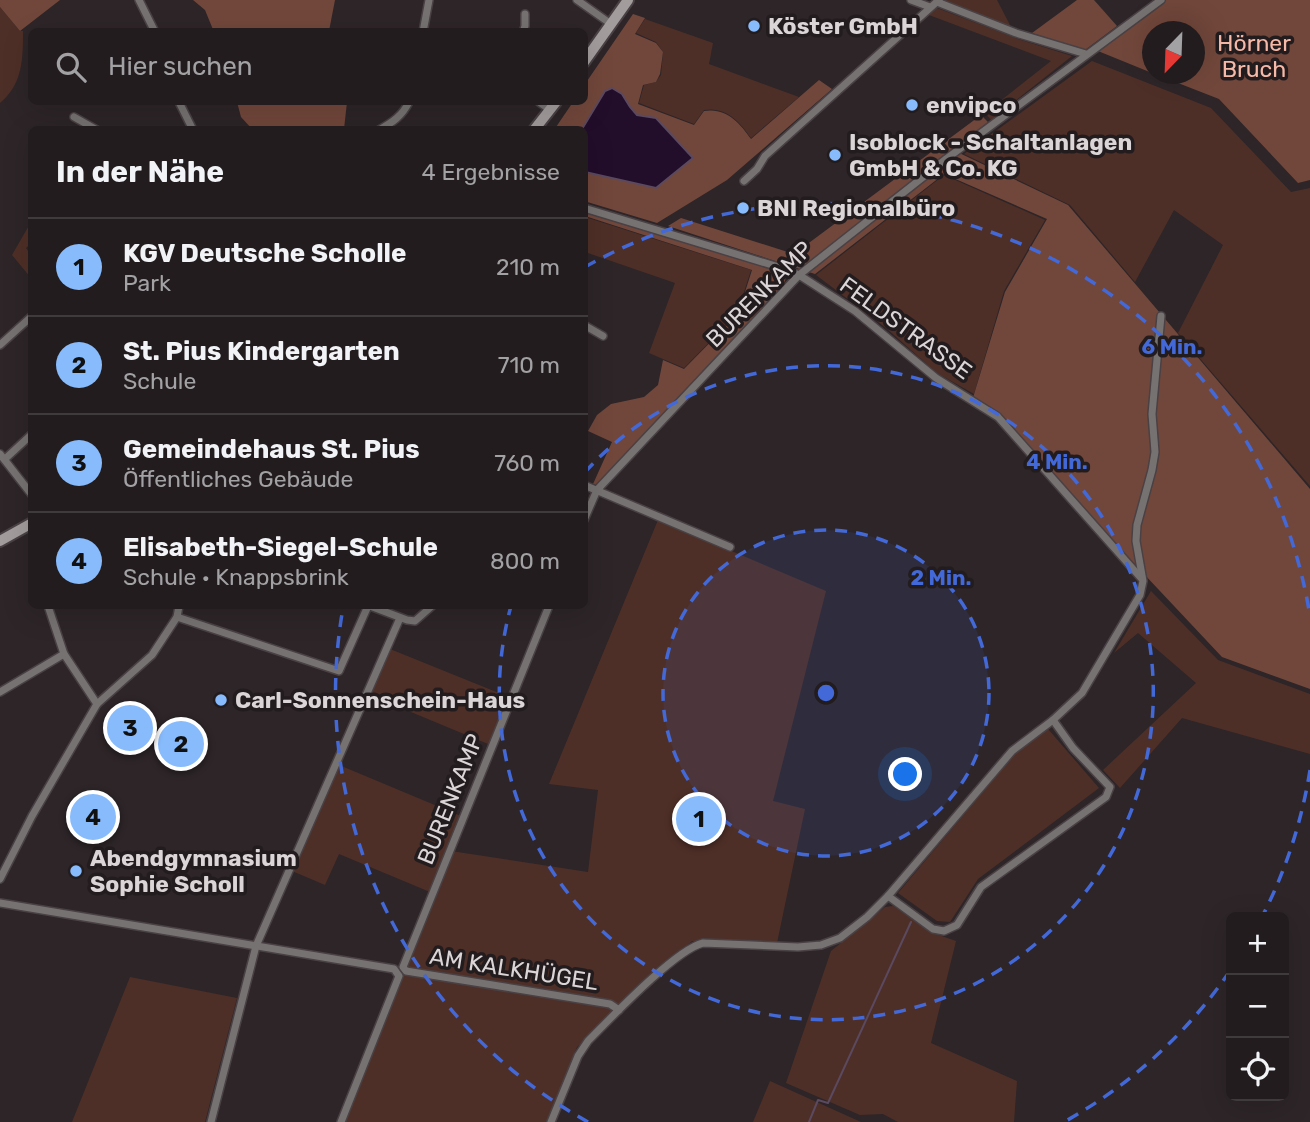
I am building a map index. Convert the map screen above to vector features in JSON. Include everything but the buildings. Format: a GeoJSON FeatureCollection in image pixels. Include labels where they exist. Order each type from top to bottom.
{"type":"FeatureCollection","features":[{"type":"Feature","properties":{"kind":"street"},"geometry":{"type":"LineString","coordinates":[[139,0],[153,28]]}},
{"type":"Feature","properties":{"kind":"street"},"geometry":{"type":"LineString","coordinates":[[424,28],[429,0]]}},
{"type":"Feature","properties":{"kind":"street"},"geometry":{"type":"LineString","coordinates":[[577,0],[611,24]]}},
{"type":"Feature","properties":{"kind":"street"},"geometry":{"type":"LineString","coordinates":[[588,56],[628,0]]}},
{"type":"Feature","properties":{"kind":"street"},"geometry":{"type":"LineString","coordinates":[[911,0],[935,3],[1016,33],[1086,54]]}},
{"type":"Feature","properties":{"kind":"street","name":"BURENKAMP"},"geometry":{"type":"LineString","coordinates":[[588,511],[597,490],[799,275],[936,167],[1160,0]]}},
{"type":"Feature","properties":{"kind":"street"},"geometry":{"type":"LineString","coordinates":[[744,181],[757,169],[765,156],[935,3]]}},
{"type":"Feature","properties":{"kind":"street"},"geometry":{"type":"LineString","coordinates":[[524,28],[525,14]]}},
{"type":"Feature","properties":{"kind":"street"},"geometry":{"type":"LineString","coordinates":[[181,105],[191,126]]}},
{"type":"Feature","properties":{"kind":"street"},"geometry":{"type":"LineString","coordinates":[[387,126],[404,113],[408,105]]}},
{"type":"Feature","properties":{"kind":"street"},"geometry":{"type":"LineString","coordinates":[[537,126],[553,106]]}},
{"type":"Feature","properties":{"kind":"street"},"geometry":{"type":"LineString","coordinates":[[74,117],[90,126]]}},
{"type":"Feature","properties":{"kind":"street","name":"FELDSTRASSE"},"geometry":{"type":"LineString","coordinates":[[588,209],[782,268],[799,275],[855,311],[936,378],[998,417],[1141,579]]}},
{"type":"Feature","properties":{"kind":"street"},"geometry":{"type":"LineString","coordinates":[[551,1122],[578,1056],[588,1041],[676,959],[695,945],[703,943],[798,947],[821,945],[840,938],[888,896],[1012,751],[1054,720],[1082,693],[1140,595],[1143,581],[1136,525],[1155,452],[1152,414],[1161,316]]}},
{"type":"Feature","properties":{"kind":"street"},"geometry":{"type":"LineString","coordinates":[[0,345],[28,320]]}},
{"type":"Feature","properties":{"kind":"street"},"geometry":{"type":"LineString","coordinates":[[588,328],[603,337]]}},
{"type":"Feature","properties":{"kind":"street"},"geometry":{"type":"LineString","coordinates":[[28,437],[2,456],[28,490]]}},
{"type":"Feature","properties":{"kind":"street"},"geometry":{"type":"LineString","coordinates":[[588,487],[730,547]]}},
{"type":"Feature","properties":{"kind":"street"},"geometry":{"type":"LineString","coordinates":[[0,541],[28,525]]}},
{"type":"Feature","properties":{"kind":"street"},"geometry":{"type":"LineString","coordinates":[[49,609],[64,654],[97,704]]}},
{"type":"Feature","properties":{"kind":"street"},"geometry":{"type":"LineString","coordinates":[[0,879],[32,816],[97,704],[152,655],[177,617],[178,609]]}},
{"type":"Feature","properties":{"kind":"street"},"geometry":{"type":"LineString","coordinates":[[177,617],[339,671],[368,609]]}},
{"type":"Feature","properties":{"kind":"street"},"geometry":{"type":"LineString","coordinates":[[377,609],[415,621],[429,609]]}},
{"type":"Feature","properties":{"kind":"street","name":"BURENKAMP"},"geometry":{"type":"LineString","coordinates":[[341,1122],[547,609]]}},
{"type":"Feature","properties":{"kind":"street"},"geometry":{"type":"LineString","coordinates":[[211,1122],[256,946],[400,618]]}},
{"type":"Feature","properties":{"kind":"street"},"geometry":{"type":"LineString","coordinates":[[0,692],[64,654]]}},
{"type":"Feature","properties":{"kind":"street"},"geometry":{"type":"LineString","coordinates":[[888,896],[933,929],[944,931],[957,925],[981,887],[1106,797],[1110,788],[1073,748],[1054,720]]}},
{"type":"Feature","properties":{"kind":"street","name":"AM KALKHÜGEL"},"geometry":{"type":"LineString","coordinates":[[0,903],[610,1004],[620,1010]]}},
{"type":"Feature","properties":{"kind":"shaded area"},"geometry":{"type":"Polygon","coordinates":[[[946,0],[997,0],[1011,27],[946,1],[946,0]]]}},
{"type":"Feature","properties":{"kind":"shaded area"},"geometry":{"type":"Polygon","coordinates":[[[0,7],[20,31],[23,31],[20,70],[13,88],[0,103],[0,7]]]}},
{"type":"Feature","properties":{"kind":"shaded area"},"geometry":{"type":"Polygon","coordinates":[[[937,8],[1072,56],[991,120],[985,113],[1051,61],[929,15],[937,8]]]}},
{"type":"Feature","properties":{"kind":"shaded area"},"geometry":{"type":"Polygon","coordinates":[[[645,19],[713,43],[709,64],[799,97],[751,138],[732,116],[719,110],[704,110],[694,124],[639,103],[644,85],[656,82],[661,75],[663,52],[656,42],[636,33],[645,19]]]}},
{"type":"Feature","properties":{"kind":"shaded area"},"geometry":{"type":"Polygon","coordinates":[[[1092,61],[1142,81],[1142,84],[1150,84],[1211,108],[1291,192],[1310,188],[1310,486],[1178,333],[1223,245],[1174,210],[1135,282],[1070,205],[964,154],[1092,61]]]}},
{"type":"Feature","properties":{"kind":"shaded area"},"geometry":{"type":"Polygon","coordinates":[[[612,88],[622,94],[637,115],[656,118],[693,158],[656,188],[588,173],[588,126],[584,126],[605,91],[612,88]]]}},
{"type":"Feature","properties":{"kind":"shaded area"},"geometry":{"type":"Polygon","coordinates":[[[944,175],[1045,220],[1004,291],[974,394],[937,373],[886,328],[816,275],[944,175]]]}},
{"type":"Feature","properties":{"kind":"shaded area"},"geometry":{"type":"Polygon","coordinates":[[[588,218],[751,270],[737,314],[684,368],[649,353],[675,283],[588,253],[588,218]]]}},
{"type":"Feature","properties":{"kind":"shaded area"},"geometry":{"type":"Polygon","coordinates":[[[28,227],[28,274],[12,255],[28,227]]]}},
{"type":"Feature","properties":{"kind":"shaded area"},"geometry":{"type":"Polygon","coordinates":[[[658,520],[826,591],[773,801],[805,809],[777,943],[692,941],[577,1047],[546,1122],[344,1122],[430,892],[339,854],[325,885],[292,871],[339,765],[461,816],[488,744],[370,695],[390,649],[511,698],[451,851],[588,872],[598,790],[549,784],[658,520]]]}},
{"type":"Feature","properties":{"kind":"shaded area"},"geometry":{"type":"Polygon","coordinates":[[[1151,591],[1218,660],[1310,694],[1310,754],[1182,718],[1120,788],[1103,770],[1196,683],[1138,633],[1114,653],[1151,591]]]}},
{"type":"Feature","properties":{"kind":"shaded area"},"geometry":{"type":"Polygon","coordinates":[[[1048,729],[1099,788],[978,879],[950,922],[937,921],[898,893],[1015,754],[1048,729]]]}},
{"type":"Feature","properties":{"kind":"shaded area"},"geometry":{"type":"Polygon","coordinates":[[[893,906],[933,933],[956,941],[931,1043],[1017,1081],[1014,1122],[898,1122],[883,1114],[860,1115],[786,1083],[831,951],[885,907],[893,906]]]}},
{"type":"Feature","properties":{"kind":"shaded area"},"geometry":{"type":"Polygon","coordinates":[[[130,977],[237,998],[205,1122],[72,1122],[130,977]]]}},
{"type":"Feature","properties":{"kind":"shaded area"},"geometry":{"type":"Polygon","coordinates":[[[770,1081],[861,1122],[753,1122],[770,1081]]]}},
{"type":"Feature","properties":{"kind":"green space"},"geometry":{"type":"Polygon","coordinates":[[[0,0],[60,0],[20,31],[0,7],[0,0]]]}},
{"type":"Feature","properties":{"kind":"green space"},"geometry":{"type":"Polygon","coordinates":[[[193,0],[335,0],[330,28],[212,28],[205,10],[193,0]]]}},
{"type":"Feature","properties":{"kind":"green space"},"geometry":{"type":"Polygon","coordinates":[[[1077,0],[1094,0],[1117,26],[1085,50],[1032,33],[1077,0]]]}},
{"type":"Feature","properties":{"kind":"green space","name":"Hörner Bruch"},"geometry":{"type":"Polygon","coordinates":[[[1163,0],[1310,0],[1310,180],[1298,183],[1219,99],[1181,84],[1205,84],[1205,21],[1142,21],[1142,69],[1098,51],[1163,0]]]}},
{"type":"Feature","properties":{"kind":"green space"},"geometry":{"type":"Polygon","coordinates":[[[633,14],[645,18],[635,34],[656,43],[663,52],[660,74],[656,82],[643,85],[638,104],[694,125],[704,111],[719,111],[737,122],[751,139],[819,80],[832,89],[727,180],[657,223],[588,202],[588,173],[656,188],[637,115],[622,94],[605,91],[584,126],[557,126],[571,105],[588,105],[588,80],[633,14]]]}},
{"type":"Feature","properties":{"kind":"green space"},"geometry":{"type":"Polygon","coordinates":[[[238,105],[347,105],[344,126],[249,126],[241,117],[238,105]]]}},
{"type":"Feature","properties":{"kind":"green space"},"geometry":{"type":"Polygon","coordinates":[[[981,115],[988,122],[953,150],[1068,205],[1310,489],[1310,689],[1222,657],[1002,423],[972,401],[1005,292],[1047,219],[944,174],[815,274],[668,226],[681,218],[794,254],[981,115]]]}},
{"type":"Feature","properties":{"kind":"green space"},"geometry":{"type":"Polygon","coordinates":[[[588,212],[781,272],[786,277],[784,284],[596,485],[593,484],[612,442],[588,431],[597,415],[611,404],[644,397],[658,385],[663,360],[684,369],[738,314],[752,270],[588,217],[588,212]]]}},
{"type":"Feature","properties":{"kind":"waterway"},"geometry":{"type":"LineString","coordinates":[[809,1122],[818,1100],[828,1103],[911,922]]}},
{"type":"Feature","properties":{"kind":"place","name":"Köster GmbH"},"geometry":{"type":"Point","coordinates":[754,26]}},
{"type":"Feature","properties":{"kind":"place","name":"envipco"},"geometry":{"type":"Point","coordinates":[912,105]}},
{"type":"Feature","properties":{"kind":"place","name":"Isoblock - Schaltanlagen GmbH & Co. KG"},"geometry":{"type":"Point","coordinates":[835,155]}},
{"type":"Feature","properties":{"kind":"place","name":"BNI Regionalbüro"},"geometry":{"type":"Point","coordinates":[743,208]}},
{"type":"Feature","properties":{"kind":"place","name":"Carl-Sonnenschein-Haus"},"geometry":{"type":"Point","coordinates":[221,700]}},
{"type":"Feature","properties":{"kind":"place","name":"Gemeindehaus St. Pius"},"geometry":{"type":"Point","coordinates":[130,728]}},
{"type":"Feature","properties":{"kind":"place","name":"St. Pius Kindergarten"},"geometry":{"type":"Point","coordinates":[181,744]}},
{"type":"Feature","properties":{"kind":"place","name":"Elisabeth-Siegel-Schule"},"geometry":{"type":"Point","coordinates":[93,817]}},
{"type":"Feature","properties":{"kind":"place","name":"KGV Deutsche Scholle"},"geometry":{"type":"Point","coordinates":[699,819]}},
{"type":"Feature","properties":{"kind":"place","name":"Abendgymnasium Sophie Scholl"},"geometry":{"type":"Point","coordinates":[76,871]}}]}
